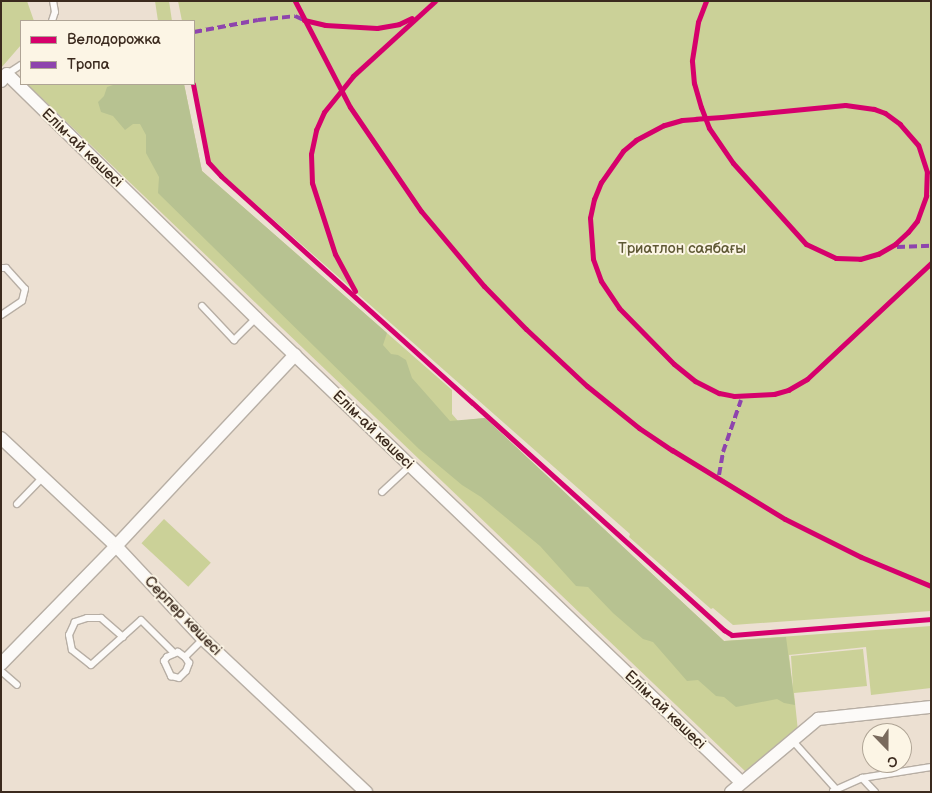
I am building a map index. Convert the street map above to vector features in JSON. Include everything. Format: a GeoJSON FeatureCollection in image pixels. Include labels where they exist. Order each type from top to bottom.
{"type":"FeatureCollection","features":[{"type":"Feature","properties":{"kind":"street","name":"Елім-ай көшесі"},"geometry":{"type":"LineString","coordinates":[[4,78],[741,782]]}},
{"type":"Feature","properties":{"kind":"street"},"geometry":{"type":"LineString","coordinates":[[1,664],[116,546],[295,355]]}},
{"type":"Feature","properties":{"kind":"street","name":"Серпер көшесі"},"geometry":{"type":"LineString","coordinates":[[1,438],[116,546],[203,639],[366,792]]}},
{"type":"Feature","properties":{"kind":"street"},"geometry":{"type":"LineString","coordinates":[[731,792],[818,719],[931,707]]}},
{"type":"Feature","properties":{"kind":"lane"},"geometry":{"type":"LineString","coordinates":[[52,20],[53,1]]}},
{"type":"Feature","properties":{"kind":"lane"},"geometry":{"type":"LineString","coordinates":[[4,78],[20,66]]}},
{"type":"Feature","properties":{"kind":"lane"},"geometry":{"type":"LineString","coordinates":[[1,268],[6,268],[25,289],[22,301],[1,315]]}},
{"type":"Feature","properties":{"kind":"lane"},"geometry":{"type":"LineString","coordinates":[[202,306],[234,340],[256,318]]}},
{"type":"Feature","properties":{"kind":"lane"},"geometry":{"type":"LineString","coordinates":[[382,492],[410,466]]}},
{"type":"Feature","properties":{"kind":"lane"},"geometry":{"type":"LineString","coordinates":[[17,504],[43,477]]}},
{"type":"Feature","properties":{"kind":"lane"},"geometry":{"type":"LineString","coordinates":[[123,636],[101,618],[86,618],[75,622],[69,634],[72,650],[90,665],[123,636],[141,620],[174,652],[178,652],[185,657],[189,663],[186,671],[179,678],[171,676],[164,661],[174,652]]}},
{"type":"Feature","properties":{"kind":"lane"},"geometry":{"type":"LineString","coordinates":[[185,657],[203,639]]}},
{"type":"Feature","properties":{"kind":"lane"},"geometry":{"type":"LineString","coordinates":[[1,672],[17,686]]}},
{"type":"Feature","properties":{"kind":"lane"},"geometry":{"type":"LineString","coordinates":[[792,740],[833,790],[862,778],[931,767]]}},
{"type":"Feature","properties":{"kind":"lane"},"geometry":{"type":"LineString","coordinates":[[862,778],[875,792]]}},
{"type":"Feature","properties":{"kind":"green space"},"geometry":{"type":"Polygon","coordinates":[[[1,1],[27,1],[34,20],[20,20],[20,46],[1,68],[1,1]]]}},
{"type":"Feature","properties":{"kind":"green space"},"geometry":{"type":"Polygon","coordinates":[[[155,1],[169,1],[172,20],[158,20],[155,1]]]}},
{"type":"Feature","properties":{"kind":"green space","name":"Триатлон саябағы"},"geometry":{"type":"Polygon","coordinates":[[[178,1],[931,1],[931,611],[733,625],[713,608],[711,609],[629,537],[630,534],[208,162],[194,85],[195,20],[182,20],[178,1]]]}},
{"type":"Feature","properties":{"kind":"green space"},"geometry":{"type":"Polygon","coordinates":[[[28,85],[184,85],[202,171],[452,390],[452,414],[458,421],[485,418],[724,641],[931,626],[931,688],[871,695],[866,647],[789,655],[793,689],[791,656],[863,649],[867,686],[794,693],[798,731],[746,772],[28,85]]]}},
{"type":"Feature","properties":{"kind":"green space"},"geometry":{"type":"Polygon","coordinates":[[[113,85],[184,85],[202,171],[387,333],[383,345],[391,354],[398,355],[406,360],[412,378],[450,421],[485,418],[724,641],[786,637],[795,705],[784,703],[777,699],[736,707],[724,697],[716,696],[698,680],[687,681],[653,642],[643,639],[613,613],[588,587],[576,586],[540,546],[419,449],[158,193],[159,177],[146,153],[146,135],[140,124],[133,124],[125,130],[113,116],[101,112],[98,102],[104,96],[107,87],[113,85]]]}},
{"type":"Feature","properties":{"kind":"green space"},"geometry":{"type":"Polygon","coordinates":[[[164,519],[211,563],[188,587],[141,543],[164,519]]]}},
{"type":"Feature","properties":{"kind":"marked path"},"geometry":{"type":"LineString","coordinates":[[195,32],[258,20],[295,16],[304,20]]}},
{"type":"Feature","properties":{"kind":"marked path"},"geometry":{"type":"LineString","coordinates":[[897,247],[931,246]]}},
{"type":"Feature","properties":{"kind":"marked path"},"geometry":{"type":"LineString","coordinates":[[719,475],[723,452],[741,400]]}},
{"type":"Feature","properties":{"kind":"cycle path"},"geometry":{"type":"LineString","coordinates":[[295,1],[350,107],[421,211],[484,286],[526,329],[587,386],[639,428],[785,519],[861,557],[931,586]]}},
{"type":"Feature","properties":{"kind":"cycle path"},"geometry":{"type":"LineString","coordinates":[[355,291],[335,254],[312,183],[311,154],[316,130],[324,112],[353,76],[435,1]]}},
{"type":"Feature","properties":{"kind":"cycle path"},"geometry":{"type":"LineString","coordinates":[[706,1],[698,22],[692,61],[694,83],[701,107],[709,128],[733,163],[806,244],[836,258],[860,259],[878,254],[895,244],[908,232],[917,221],[926,196],[927,172],[918,145],[900,124],[885,113],[874,109],[845,105],[722,117],[696,119],[682,120],[664,125],[636,140],[623,151],[601,182],[594,199],[590,218],[593,259],[601,281],[619,308],[674,364],[695,381],[719,393],[734,396],[774,394],[788,390],[807,379],[931,263]]}},
{"type":"Feature","properties":{"kind":"cycle path"},"geometry":{"type":"LineString","coordinates":[[304,20],[325,25],[377,28],[399,24],[412,18]]}},
{"type":"Feature","properties":{"kind":"cycle path"},"geometry":{"type":"LineString","coordinates":[[193,85],[208,162],[221,176],[724,630],[732,635],[931,619]]}}]}
